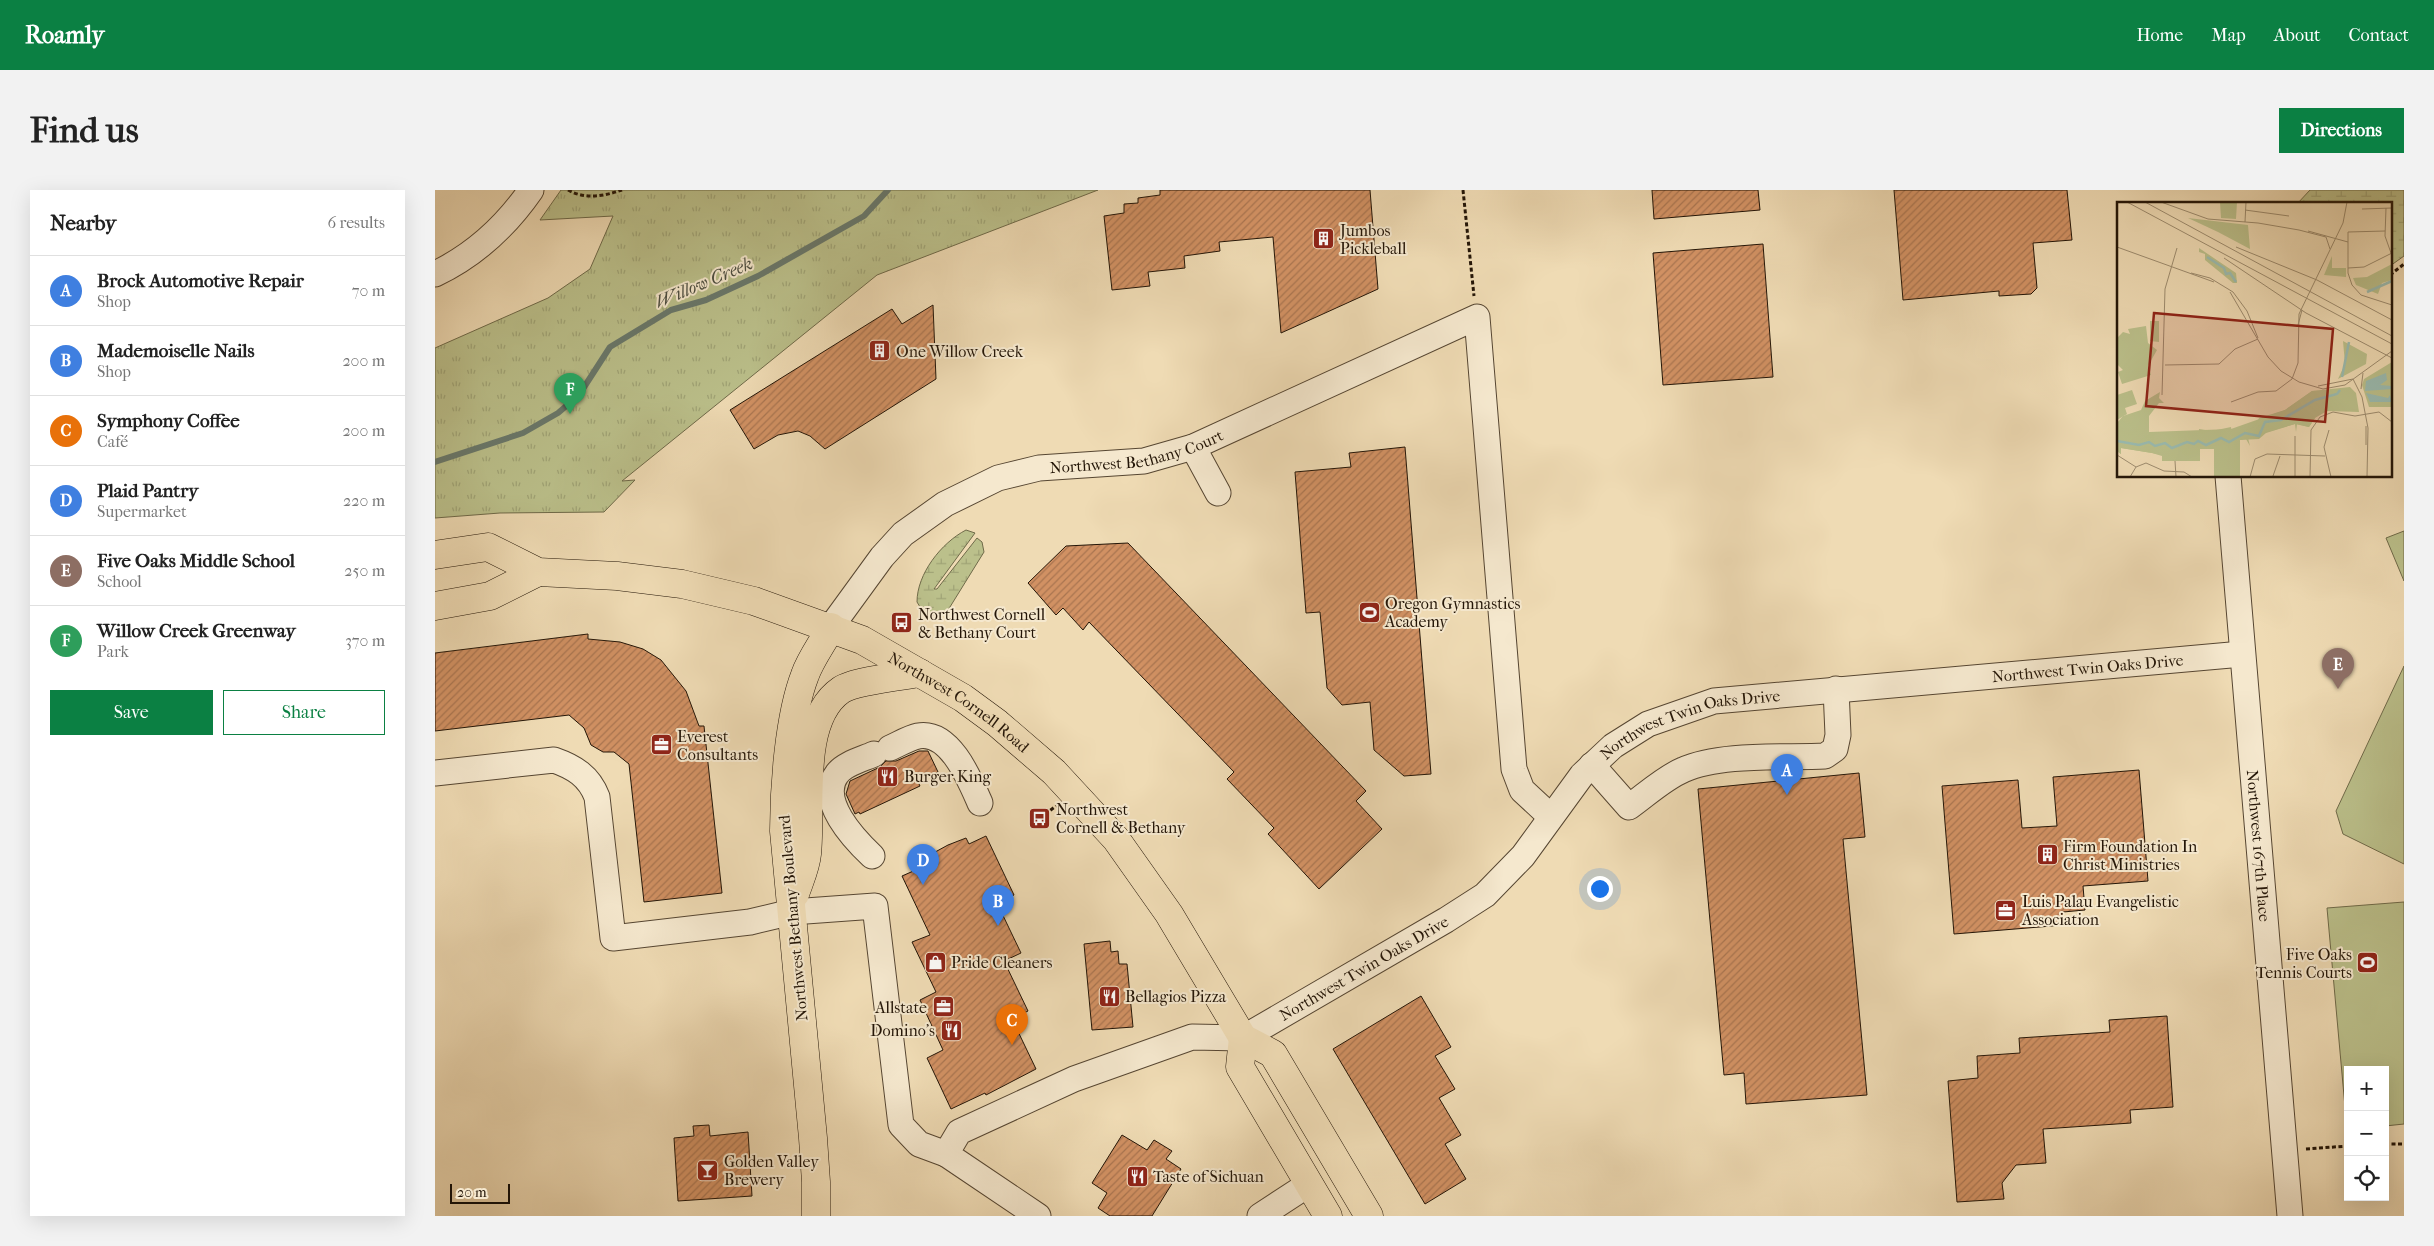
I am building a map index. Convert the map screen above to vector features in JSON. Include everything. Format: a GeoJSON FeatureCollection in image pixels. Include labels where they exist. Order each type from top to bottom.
{"type":"FeatureCollection","features":[{"type":"Feature","properties":{"kind":"main road","name":"Northwest Cornell Road"},"geometry":{"type":"LineString","coordinates":[[435,555],[488,547],[539,572],[617,576],[682,584],[754,601],[831,627],[862,640],[920,672],[963,698],[1031,752],[1054,772],[1116,839],[1169,914],[1243,1038]]}},
{"type":"Feature","properties":{"kind":"main road","name":"Northwest Cornell Road"},"geometry":{"type":"LineString","coordinates":[[435,606],[490,596],[539,572]]}},
{"type":"Feature","properties":{"kind":"main road","name":"Northwest Bethany Boulevard"},"geometry":{"type":"LineString","coordinates":[[816,1216],[814,1156],[784,804],[794,720],[805,674],[831,627]]}},
{"type":"Feature","properties":{"kind":"main road"},"geometry":{"type":"LineString","coordinates":[[792,910],[807,856],[808,776],[813,745],[819,720],[828,702],[847,687],[920,672]]}},
{"type":"Feature","properties":{"kind":"main road"},"geometry":{"type":"LineString","coordinates":[[1328,1216],[1240,1067],[1243,1038],[1273,1054],[1369,1216]]}},
{"type":"Feature","properties":{"kind":"street"},"geometry":{"type":"LineString","coordinates":[[435,274],[451,266],[494,236],[531,190]]}},
{"type":"Feature","properties":{"kind":"street"},"geometry":{"type":"LineString","coordinates":[[1477,317],[1514,769],[1522,790],[1550,816]]}},
{"type":"Feature","properties":{"kind":"street","name":"Northwest Bethany Court"},"geometry":{"type":"LineString","coordinates":[[831,627],[881,557],[903,534],[945,504],[997,478],[1039,468],[1144,461],[1193,447],[1477,317]]}},
{"type":"Feature","properties":{"kind":"street"},"geometry":{"type":"LineString","coordinates":[[1193,447],[1218,493]]}},
{"type":"Feature","properties":{"kind":"street","name":"Northwest 167th Place"},"geometry":{"type":"LineString","coordinates":[[2228,478],[2290,1216]]}},
{"type":"Feature","properties":{"kind":"street","name":"Northwest Twin Oaks Drive"},"geometry":{"type":"LineString","coordinates":[[1243,1038],[1447,920],[1485,895],[1523,856],[1550,816],[1582,775],[1613,746],[1648,724],[1714,700],[2242,654]]}},
{"type":"Feature","properties":{"kind":"street"},"geometry":{"type":"LineString","coordinates":[[1593,765],[1629,806],[1681,770],[1701,763],[1720,760],[1825,756],[1835,749],[1838,735],[1835,689]]}},
{"type":"Feature","properties":{"kind":"street"},"geometry":{"type":"LineString","coordinates":[[872,856],[844,827],[832,799],[832,786],[837,773],[882,751],[919,736],[942,742],[954,755],[967,774],[980,803]]}},
{"type":"Feature","properties":{"kind":"street"},"geometry":{"type":"LineString","coordinates":[[435,773],[553,760],[570,766],[591,783],[597,797],[613,938],[750,922],[792,910],[875,906],[901,1125],[919,1144],[946,1154],[1039,1216]]}},
{"type":"Feature","properties":{"kind":"street"},"geometry":{"type":"LineString","coordinates":[[946,1154],[959,1132],[1074,1079],[1192,1037],[1243,1038]]}},
{"type":"Feature","properties":{"kind":"street"},"geometry":{"type":"LineString","coordinates":[[1259,1216],[1309,1184]]}},
{"type":"Feature","properties":{"kind":"path"},"geometry":{"type":"LineString","coordinates":[[568,190],[581,195],[605,196],[622,190]]}},
{"type":"Feature","properties":{"kind":"path"},"geometry":{"type":"LineString","coordinates":[[1463,190],[1477,317]]}},
{"type":"Feature","properties":{"kind":"path"},"geometry":{"type":"LineString","coordinates":[[2391,274],[2404,264]]}},
{"type":"Feature","properties":{"kind":"path"},"geometry":{"type":"LineString","coordinates":[[2389,1144],[2404,1144]]}},
{"type":"Feature","properties":{"kind":"path"},"geometry":{"type":"LineString","coordinates":[[2284,1150],[2344,1146]]}},
{"type":"Feature","properties":{"kind":"green space"},"geometry":{"type":"Polygon","coordinates":[[[561,190],[1098,190],[877,275],[622,481],[635,480],[604,512],[500,513],[435,518],[435,348],[548,298],[590,269],[613,216],[540,220],[561,190]]]}},
{"type":"Feature","properties":{"kind":"green space"},"geometry":{"type":"Polygon","coordinates":[[[2310,190],[2404,190],[2404,256],[2391,265],[2391,202],[2299,202],[2310,190]]]}},
{"type":"Feature","properties":{"kind":"green space"},"geometry":{"type":"Polygon","coordinates":[[[966,530],[975,533],[934,589],[937,589],[977,538],[982,542],[984,552],[945,615],[937,616],[929,613],[922,609],[917,602],[921,581],[932,560],[948,543],[966,530]]]}},
{"type":"Feature","properties":{"kind":"green space"},"geometry":{"type":"Polygon","coordinates":[[[2404,531],[2404,581],[2386,538],[2404,531]]]}},
{"type":"Feature","properties":{"kind":"green space"},"geometry":{"type":"Polygon","coordinates":[[[2404,666],[2404,864],[2343,834],[2336,811],[2404,666]]]}},
{"type":"Feature","properties":{"kind":"green space","name":"Five Oaks Tennis Courts"},"geometry":{"type":"Polygon","coordinates":[[[2404,902],[2404,1124],[2389,1126],[2389,1066],[2344,1066],[2344,1096],[2327,908],[2404,902]]]}},
{"type":"Feature","properties":{"kind":"building"},"geometry":{"type":"Polygon","coordinates":[[[1160,190],[1370,190],[1378,289],[1281,333],[1273,237],[1219,242],[1220,251],[1184,256],[1185,268],[1148,272],[1150,286],[1112,290],[1104,216],[1124,213],[1124,204],[1138,203],[1138,198],[1160,195],[1160,190]]]}},
{"type":"Feature","properties":{"kind":"building"},"geometry":{"type":"Polygon","coordinates":[[[1652,190],[1758,190],[1760,210],[1654,219],[1652,190]]]}},
{"type":"Feature","properties":{"kind":"building"},"geometry":{"type":"Polygon","coordinates":[[[1894,190],[2067,190],[2072,240],[2033,243],[2037,288],[2031,294],[1999,296],[1999,291],[1903,300],[1894,190]]]}},
{"type":"Feature","properties":{"kind":"building"},"geometry":{"type":"Polygon","coordinates":[[[1763,244],[1773,377],[1663,385],[1653,253],[1763,244]]]}},
{"type":"Feature","properties":{"kind":"building","name":"One Willow Creek"},"geometry":{"type":"Polygon","coordinates":[[[933,305],[936,379],[825,449],[810,436],[798,431],[778,435],[754,449],[730,410],[892,309],[902,324],[933,305]]]}},
{"type":"Feature","properties":{"kind":"building","name":"Oregon Gymnastics Academy"},"geometry":{"type":"Polygon","coordinates":[[[1405,447],[1431,774],[1404,776],[1374,750],[1370,702],[1342,705],[1327,688],[1320,612],[1306,613],[1295,472],[1351,467],[1349,453],[1405,447]]]}},
{"type":"Feature","properties":{"kind":"building"},"geometry":{"type":"Polygon","coordinates":[[[1128,543],[1366,791],[1356,801],[1382,829],[1319,889],[1268,834],[1274,828],[1227,779],[1234,772],[1089,622],[1083,630],[1063,608],[1056,615],[1028,583],[1066,546],[1128,543]]]}},
{"type":"Feature","properties":{"kind":"building"},"geometry":{"type":"Polygon","coordinates":[[[588,634],[588,639],[620,642],[643,649],[661,660],[686,691],[699,726],[704,726],[722,893],[644,902],[629,764],[614,752],[603,752],[591,745],[584,728],[569,715],[435,731],[435,653],[588,634]]]}},
{"type":"Feature","properties":{"kind":"building","name":"Burger King"},"geometry":{"type":"Polygon","coordinates":[[[919,751],[928,751],[938,772],[918,782],[920,786],[860,814],[859,812],[855,814],[846,794],[850,781],[880,767],[886,761],[896,761],[919,751]]]}},
{"type":"Feature","properties":{"kind":"building","name":"Firm Foundation In Christ Ministries"},"geometry":{"type":"Polygon","coordinates":[[[2139,770],[2148,881],[2083,886],[2085,910],[2063,912],[2064,925],[1954,934],[1942,786],[2018,780],[2022,828],[2057,826],[2053,777],[2139,770]]]}},
{"type":"Feature","properties":{"kind":"building"},"geometry":{"type":"Polygon","coordinates":[[[1859,773],[1865,837],[1843,839],[1867,1095],[1746,1104],[1744,1073],[1724,1075],[1698,789],[1859,773]]]}},
{"type":"Feature","properties":{"kind":"building"},"geometry":{"type":"Polygon","coordinates":[[[986,836],[1014,895],[997,903],[1021,953],[1004,961],[1028,1011],[1012,1019],[1036,1069],[986,1095],[985,1093],[951,1109],[927,1058],[943,1050],[920,1000],[936,992],[912,942],[930,935],[902,876],[918,869],[915,863],[948,845],[966,838],[969,844],[986,836]]]}},
{"type":"Feature","properties":{"kind":"building","name":"Bellagios Pizza"},"geometry":{"type":"Polygon","coordinates":[[[1110,941],[1111,952],[1118,951],[1119,964],[1127,964],[1133,1027],[1092,1030],[1084,944],[1110,941]]]}},
{"type":"Feature","properties":{"kind":"building"},"geometry":{"type":"Polygon","coordinates":[[[1421,996],[1451,1047],[1435,1056],[1455,1089],[1439,1098],[1461,1135],[1445,1144],[1466,1179],[1425,1204],[1333,1049],[1421,996]]]}},
{"type":"Feature","properties":{"kind":"building"},"geometry":{"type":"Polygon","coordinates":[[[2167,1016],[2173,1107],[2130,1110],[2131,1123],[2043,1129],[2046,1163],[2016,1165],[2002,1183],[2004,1199],[1957,1202],[1948,1081],[1978,1078],[1977,1056],[2020,1053],[2019,1038],[2110,1032],[2109,1020],[2167,1016]]]}},
{"type":"Feature","properties":{"kind":"building"},"geometry":{"type":"Polygon","coordinates":[[[709,1125],[710,1136],[748,1132],[752,1196],[678,1201],[674,1138],[694,1136],[693,1126],[709,1125]]]}},
{"type":"Feature","properties":{"kind":"building","name":"Taste of Sichuan"},"geometry":{"type":"Polygon","coordinates":[[[1122,1135],[1147,1150],[1154,1140],[1172,1151],[1166,1159],[1181,1169],[1152,1216],[1110,1216],[1098,1208],[1107,1193],[1092,1183],[1122,1135]]]}},
{"type":"Feature","properties":{"kind":"waterway","name":"Willow Creek"},"geometry":{"type":"LineString","coordinates":[[435,462],[523,433],[558,413],[579,395],[610,347],[671,310],[706,300],[758,276],[864,216],[888,190]]}},
{"type":"Feature","properties":{"kind":"place","name":"Jumbos Pickleball"},"geometry":{"type":"Point","coordinates":[1324,239]}},
{"type":"Feature","properties":{"kind":"place","name":"One Willow Creek"},"geometry":{"type":"Point","coordinates":[880,351]}},
{"type":"Feature","properties":{"kind":"place","name":"Willow Creek Greenway"},"geometry":{"type":"Point","coordinates":[570,414]}},
{"type":"Feature","properties":{"kind":"place","name":"Oregon Gymnastics Academy"},"geometry":{"type":"Point","coordinates":[1369,612]}},
{"type":"Feature","properties":{"kind":"place","name":"Northwest Cornell & Bethany Court"},"geometry":{"type":"Point","coordinates":[902,623]}},
{"type":"Feature","properties":{"kind":"place","name":"Five Oaks Middle School"},"geometry":{"type":"Point","coordinates":[2338,689]}},
{"type":"Feature","properties":{"kind":"place","name":"Everest Consultants"},"geometry":{"type":"Point","coordinates":[661,745]}},
{"type":"Feature","properties":{"kind":"place","name":"Burger King"},"geometry":{"type":"Point","coordinates":[888,776]}},
{"type":"Feature","properties":{"kind":"place","name":"Brock Automotive Repair"},"geometry":{"type":"Point","coordinates":[1787,795]}},
{"type":"Feature","properties":{"kind":"place","name":"Northwest Cornell & Bethany"},"geometry":{"type":"Point","coordinates":[1040,818]}},
{"type":"Feature","properties":{"kind":"place","name":"Firm Foundation In Christ Ministries"},"geometry":{"type":"Point","coordinates":[2047,855]}},
{"type":"Feature","properties":{"kind":"place","name":"Plaid Pantry"},"geometry":{"type":"Point","coordinates":[923,885]}},
{"type":"Feature","properties":{"kind":"place","name":"Luis Palau Evangelistic Association"},"geometry":{"type":"Point","coordinates":[2006,910]}},
{"type":"Feature","properties":{"kind":"place","name":"Mademoiselle Nails"},"geometry":{"type":"Point","coordinates":[998,926]}},
{"type":"Feature","properties":{"kind":"place","name":"Pride Cleaners"},"geometry":{"type":"Point","coordinates":[935,962]}},
{"type":"Feature","properties":{"kind":"place","name":"Five Oaks Tennis Courts"},"geometry":{"type":"Point","coordinates":[2368,963]}},
{"type":"Feature","properties":{"kind":"place","name":"Bellagios Pizza"},"geometry":{"type":"Point","coordinates":[1109,996]}},
{"type":"Feature","properties":{"kind":"place","name":"Allstate"},"geometry":{"type":"Point","coordinates":[943,1007]}},
{"type":"Feature","properties":{"kind":"place","name":"Domino's"},"geometry":{"type":"Point","coordinates":[951,1030]}},
{"type":"Feature","properties":{"kind":"place","name":"Symphony Coffee"},"geometry":{"type":"Point","coordinates":[1012,1045]}},
{"type":"Feature","properties":{"kind":"place","name":"Golden Valley Brewery"},"geometry":{"type":"Point","coordinates":[708,1170]}},
{"type":"Feature","properties":{"kind":"place","name":"Taste of Sichuan"},"geometry":{"type":"Point","coordinates":[1137,1176]}}]}
